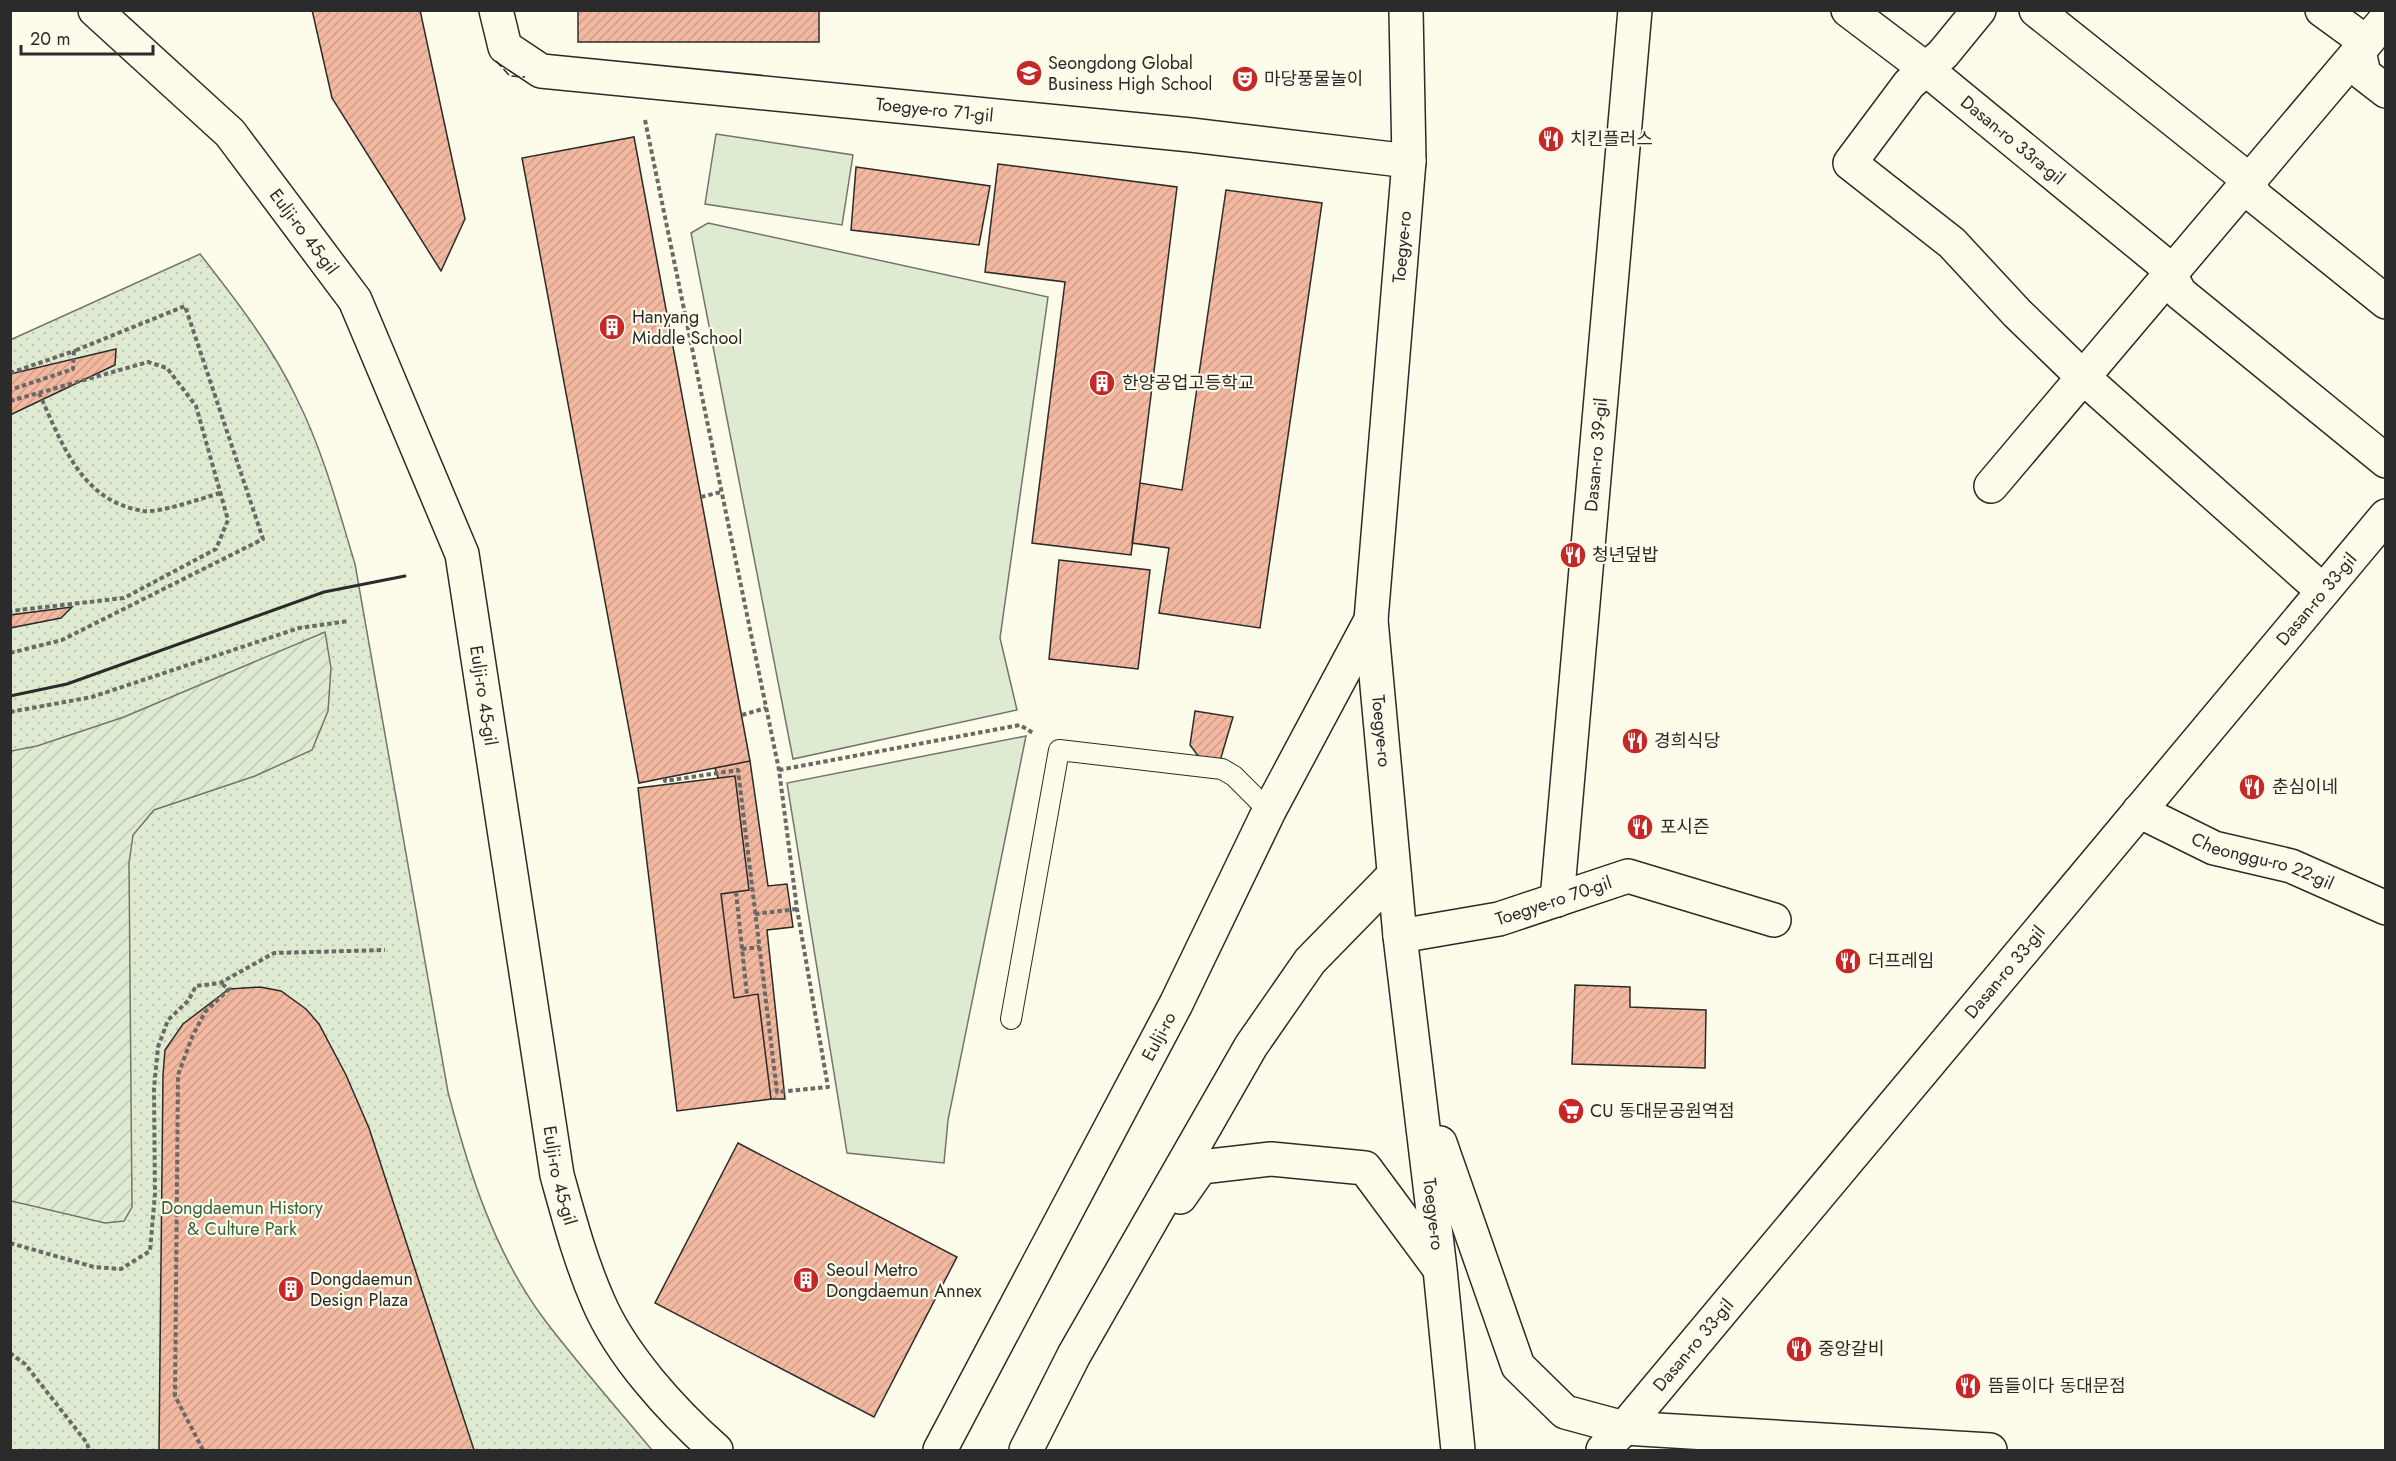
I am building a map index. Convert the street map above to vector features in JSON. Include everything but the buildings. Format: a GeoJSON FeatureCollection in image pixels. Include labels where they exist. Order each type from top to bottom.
{"type":"FeatureCollection","features":[{"type":"Feature","properties":{"kind":"street","name":"Eulji-ro 45-gil"},"geometry":{"type":"LineString","coordinates":[[95,10],[230,133],[355,300],[462,554],[557,1175],[574,1240],[599,1303],[631,1356],[669,1404],[715,1450]]}},
{"type":"Feature","properties":{"kind":"street","name":"Toegye-ro 71-gil"},"geometry":{"type":"LineString","coordinates":[[496,10],[505,47],[541,71],[1191,135],[1409,161]]}},
{"type":"Feature","properties":{"kind":"street","name":"Toegye-ro"},"geometry":{"type":"LineString","coordinates":[[1406,10],[1409,161],[1371,620],[1400,936],[1440,1269],[1458,1450]]}},
{"type":"Feature","properties":{"kind":"street","name":"Dasan-ro 39-gil"},"geometry":{"type":"LineString","coordinates":[[1557,900],[1635,10]]}},
{"type":"Feature","properties":{"kind":"street","name":"Dasan-ro 33ra-gil"},"geometry":{"type":"LineString","coordinates":[[1848,10],[1926,69],[2156,258],[2172,274],[2180,293],[2385,461]]}},
{"type":"Feature","properties":{"kind":"street"},"geometry":{"type":"LineString","coordinates":[[1979,10],[1943,54],[1910,84],[1850,163],[1952,243],[2017,313],[2084,378],[2323,591]]}},
{"type":"Feature","properties":{"kind":"street"},"geometry":{"type":"LineString","coordinates":[[2036,10],[2239,172],[2257,198],[2385,302]]}},
{"type":"Feature","properties":{"kind":"street"},"geometry":{"type":"LineString","coordinates":[[2322,10],[2370,37]]}},
{"type":"Feature","properties":{"kind":"street"},"geometry":{"type":"LineString","coordinates":[[1991,486],[2248,185],[2370,37]]}},
{"type":"Feature","properties":{"kind":"street"},"geometry":{"type":"LineString","coordinates":[[2370,37],[2364,74],[2385,91]]}},
{"type":"Feature","properties":{"kind":"street","name":"Dasan-ro 33-gil"},"geometry":{"type":"LineString","coordinates":[[1614,1439],[2385,516]]}},
{"type":"Feature","properties":{"kind":"street","name":"Eulji-ro"},"geometry":{"type":"LineString","coordinates":[[940,1450],[1176,1004],[1269,811],[1371,620]]}},
{"type":"Feature","properties":{"kind":"street","name":"Cheonggu-ro 22-gil"},"geometry":{"type":"LineString","coordinates":[[2139,811],[2214,848],[2291,866],[2385,908]]}},
{"type":"Feature","properties":{"kind":"street"},"geometry":{"type":"LineString","coordinates":[[1026,1450],[1074,1355],[1251,1046],[1310,961],[1394,875]]}},
{"type":"Feature","properties":{"kind":"street","name":"Toegye-ro 70-gil"},"geometry":{"type":"LineString","coordinates":[[1400,936],[1498,919],[1628,876],[1774,920]]}},
{"type":"Feature","properties":{"kind":"street"},"geometry":{"type":"LineString","coordinates":[[1419,1083],[1518,1366],[1565,1412],[1614,1439],[1990,1450]]}},
{"type":"Feature","properties":{"kind":"street"},"geometry":{"type":"LineString","coordinates":[[1074,1355],[1201,1167],[1271,1158],[1365,1168],[1440,1269]]}},
{"type":"Feature","properties":{"kind":"lane"},"geometry":{"type":"LineString","coordinates":[[1011,1020],[1059,750],[1222,769],[1234,776],[1269,811]]}},
{"type":"Feature","properties":{"kind":"path"},"geometry":{"type":"LineString","coordinates":[[637,81],[779,770],[797,909],[828,1087],[777,1092],[738,770],[665,781],[665,778]]}},
{"type":"Feature","properties":{"kind":"path"},"geometry":{"type":"LineString","coordinates":[[10,373],[74,351],[185,306],[262,539],[62,640],[10,653]]}},
{"type":"Feature","properties":{"kind":"path"},"geometry":{"type":"LineString","coordinates":[[10,390],[72,369],[74,351]]}},
{"type":"Feature","properties":{"kind":"path"},"geometry":{"type":"LineString","coordinates":[[10,401],[148,362],[167,368],[196,406],[228,520],[216,549],[124,598],[10,611]]}},
{"type":"Feature","properties":{"kind":"path"},"geometry":{"type":"LineString","coordinates":[[39,393],[61,442],[83,479],[109,498],[145,511],[220,493]]}},
{"type":"Feature","properties":{"kind":"path"},"geometry":{"type":"LineString","coordinates":[[701,497],[721,492]]}},
{"type":"Feature","properties":{"kind":"path"},"geometry":{"type":"LineString","coordinates":[[10,712],[92,697],[299,628],[349,621]]}},
{"type":"Feature","properties":{"kind":"path"},"geometry":{"type":"LineString","coordinates":[[742,715],[766,708]]}},
{"type":"Feature","properties":{"kind":"path"},"geometry":{"type":"LineString","coordinates":[[779,770],[1020,724],[1059,750]]}},
{"type":"Feature","properties":{"kind":"path"},"geometry":{"type":"LineString","coordinates":[[736,892],[747,995]]}},
{"type":"Feature","properties":{"kind":"path"},"geometry":{"type":"LineString","coordinates":[[755,914],[797,909]]}},
{"type":"Feature","properties":{"kind":"path"},"geometry":{"type":"LineString","coordinates":[[742,949],[760,947]]}},
{"type":"Feature","properties":{"kind":"path"},"geometry":{"type":"LineString","coordinates":[[10,1243],[93,1267],[121,1269],[150,1251],[155,1194],[154,1088],[159,1047],[168,1020],[188,1001],[196,986],[220,983],[274,953],[385,950]]}},
{"type":"Feature","properties":{"kind":"path"},"geometry":{"type":"LineString","coordinates":[[203,1450],[175,1396],[178,1075],[192,1037],[206,1012],[229,989],[220,983]]}},
{"type":"Feature","properties":{"kind":"path"},"geometry":{"type":"LineString","coordinates":[[10,1353],[25,1364],[87,1443],[89,1450]]}},
{"type":"Feature","properties":{"kind":"green space"},"geometry":{"type":"Polygon","coordinates":[[[716,134],[853,155],[842,225],[705,204],[716,134]]]}},
{"type":"Feature","properties":{"kind":"green space"},"geometry":{"type":"Polygon","coordinates":[[[708,223],[1048,297],[1000,638],[1017,710],[793,759],[691,233],[708,223]]]}},
{"type":"Feature","properties":{"kind":"green space","name":"Dongdaemun History & Culture Park"},"geometry":{"type":"Polygon","coordinates":[[[200,254],[265,342],[297,399],[322,459],[355,564],[448,1092],[474,1181],[497,1239],[526,1293],[584,1369],[652,1450],[11,1450],[10,340],[200,254]]]}},
{"type":"Feature","properties":{"kind":"green space"},"geometry":{"type":"Polygon","coordinates":[[[325,632],[331,668],[328,711],[312,750],[255,776],[154,810],[133,835],[129,863],[132,1207],[124,1221],[105,1223],[11,1201],[11,751],[37,746],[124,717],[325,632]]]}},
{"type":"Feature","properties":{"kind":"green space"},"geometry":{"type":"Polygon","coordinates":[[[1026,736],[948,1120],[944,1163],[847,1153],[787,783],[1026,736]]]}},
{"type":"Feature","properties":{"kind":"fence"},"geometry":{"type":"LineString","coordinates":[[496,61],[510,76],[525,77]]}},
{"type":"Feature","properties":{"kind":"wall"},"geometry":{"type":"LineString","coordinates":[[10,696],[67,684],[324,592],[405,576]]}},
{"type":"Feature","properties":{"kind":"place","name":"Seongdong Global Business High School"},"geometry":{"type":"Point","coordinates":[1029,73]}},
{"type":"Feature","properties":{"kind":"place","name":"마당풍물놀이"},"geometry":{"type":"Point","coordinates":[1245,79]}},
{"type":"Feature","properties":{"kind":"place","name":"치킨플러스"},"geometry":{"type":"Point","coordinates":[1551,139]}},
{"type":"Feature","properties":{"kind":"place","name":"Hanyang Middle School"},"geometry":{"type":"Point","coordinates":[612,327]}},
{"type":"Feature","properties":{"kind":"place","name":"한양공업고등학교"},"geometry":{"type":"Point","coordinates":[1102,383]}},
{"type":"Feature","properties":{"kind":"place","name":"청년덮밥"},"geometry":{"type":"Point","coordinates":[1573,555]}},
{"type":"Feature","properties":{"kind":"place","name":"경희식당"},"geometry":{"type":"Point","coordinates":[1635,741]}},
{"type":"Feature","properties":{"kind":"place","name":"춘심이네"},"geometry":{"type":"Point","coordinates":[2252,787]}},
{"type":"Feature","properties":{"kind":"place","name":"포시즌"},"geometry":{"type":"Point","coordinates":[1640,827]}},
{"type":"Feature","properties":{"kind":"place","name":"더프레임"},"geometry":{"type":"Point","coordinates":[1848,961]}},
{"type":"Feature","properties":{"kind":"place","name":"CU 동대문공원역점"},"geometry":{"type":"Point","coordinates":[1571,1111]}},
{"type":"Feature","properties":{"kind":"place","name":"Seoul Metro Dongdaemun Annex"},"geometry":{"type":"Point","coordinates":[806,1280]}},
{"type":"Feature","properties":{"kind":"place","name":"Dongdaemun Design Plaza"},"geometry":{"type":"Point","coordinates":[291,1289]}},
{"type":"Feature","properties":{"kind":"place","name":"중앙갈비"},"geometry":{"type":"Point","coordinates":[1799,1349]}},
{"type":"Feature","properties":{"kind":"place","name":"뜸들이다 동대문점"},"geometry":{"type":"Point","coordinates":[1968,1386]}}]}
